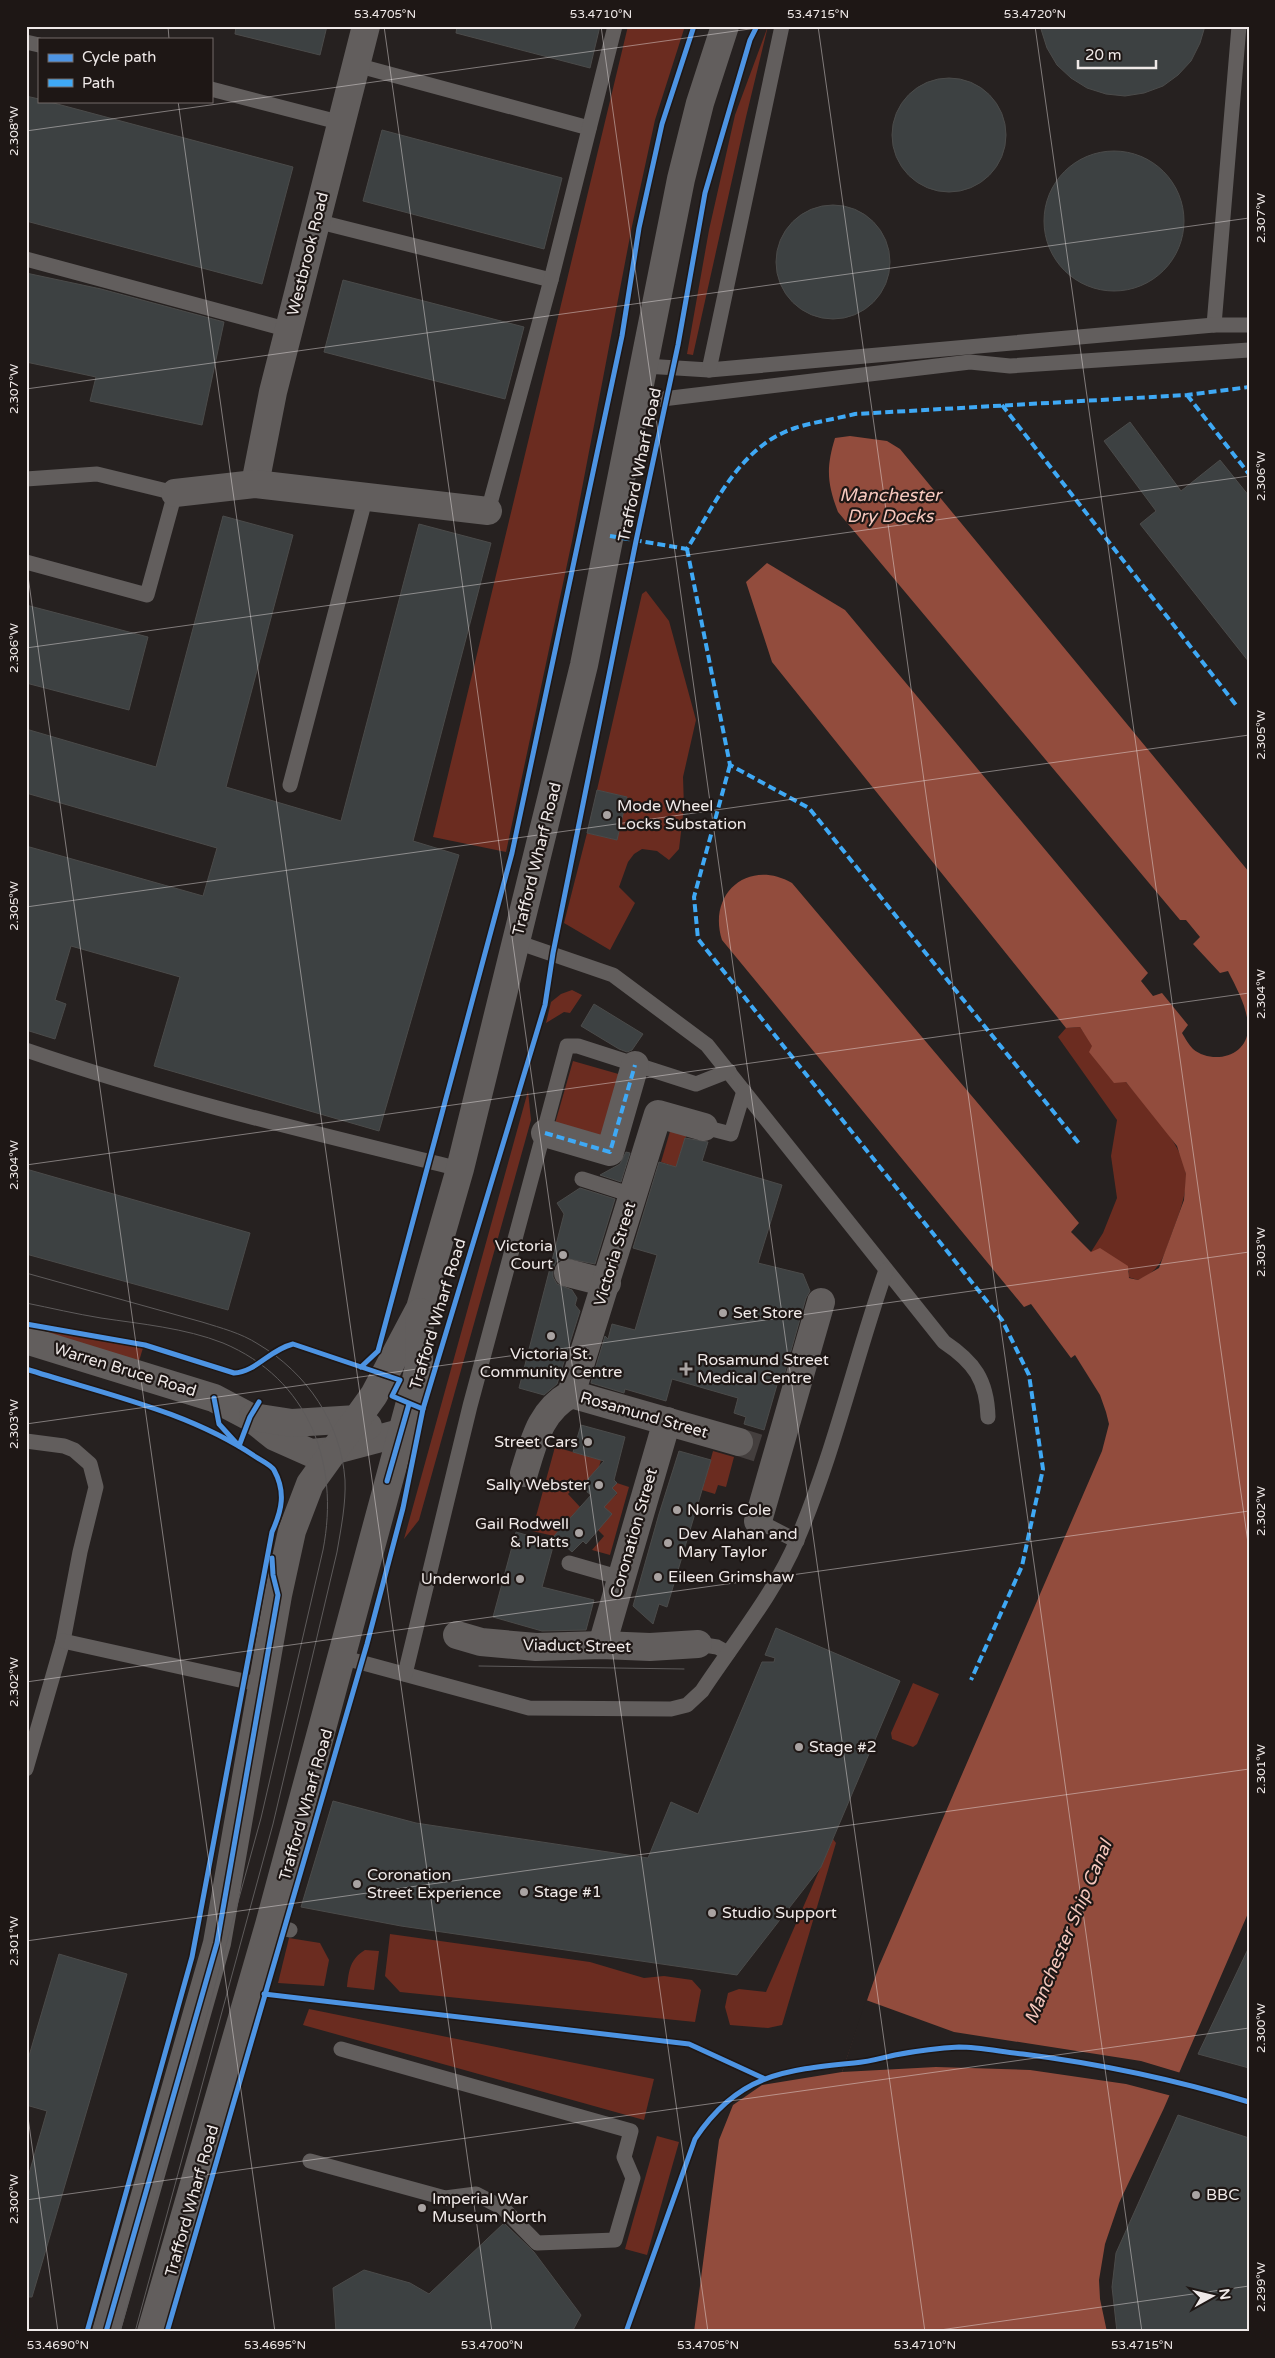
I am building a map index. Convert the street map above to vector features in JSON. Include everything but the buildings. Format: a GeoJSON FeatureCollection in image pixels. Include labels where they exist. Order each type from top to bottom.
{"type":"FeatureCollection","features":[{"type":"Feature","properties":{"kind":"street","name":"Westbrook Road"},"geometry":{"type":"LineString","coordinates":[[255,484],[273,392],[366,26]]}},
{"type":"Feature","properties":{"kind":"street","name":"Trafford Wharf Road"},"geometry":{"type":"LineString","coordinates":[[151,2332],[279,1928],[340,1657],[387,1481],[378,1430],[378,1388],[420,1308],[460,1169],[584,665],[682,179],[700,104],[725,26]]}},
{"type":"Feature","properties":{"kind":"street"},"geometry":{"type":"LineString","coordinates":[[175,493],[255,484],[488,511]]}},
{"type":"Feature","properties":{"kind":"street"},"geometry":{"type":"LineString","coordinates":[[545,1134],[610,1152],[635,1065]]}},
{"type":"Feature","properties":{"kind":"street","name":"Victoria Street"},"geometry":{"type":"LineString","coordinates":[[571,1394],[658,1114],[704,1127]]}},
{"type":"Feature","properties":{"kind":"street"},"geometry":{"type":"LineString","coordinates":[[568,1273],[607,1283]]}},
{"type":"Feature","properties":{"kind":"street"},"geometry":{"type":"LineString","coordinates":[[758,1521],[758,1448],[821,1302]]}},
{"type":"Feature","properties":{"kind":"street","name":"Trafford Wharf Road"},"geometry":{"type":"LineString","coordinates":[[378,1430],[419,1366],[420,1308]]}},
{"type":"Feature","properties":{"kind":"street","name":"Warren Bruce Road"},"geometry":{"type":"LineString","coordinates":[[26,1340],[202,1393],[250,1417],[275,1437],[311,1453],[332,1451],[378,1430]]}},
{"type":"Feature","properties":{"kind":"street","name":"Rosamund Street"},"geometry":{"type":"LineString","coordinates":[[524,1473],[537,1431],[556,1402],[571,1394],[758,1448]]}},
{"type":"Feature","properties":{"kind":"street","name":"Warren Bruce Road"},"geometry":{"type":"LineString","coordinates":[[250,1417],[292,1423],[378,1430]]}},
{"type":"Feature","properties":{"kind":"street","name":"Coronation Street"},"geometry":{"type":"LineString","coordinates":[[602,1645],[667,1421]]}},
{"type":"Feature","properties":{"kind":"street"},"geometry":{"type":"LineString","coordinates":[[275,1437],[297,1461],[310,1484]]}},
{"type":"Feature","properties":{"kind":"street"},"geometry":{"type":"LineString","coordinates":[[106,2332],[216,1943],[262,1684],[292,1531],[310,1484],[332,1451]]}},
{"type":"Feature","properties":{"kind":"street","name":"Viaduct Street"},"geometry":{"type":"LineString","coordinates":[[457,1635],[482,1642],[536,1646],[602,1645],[650,1648],[698,1644]]}},
{"type":"Feature","properties":{"kind":"lane"},"geometry":{"type":"LineString","coordinates":[[488,511],[551,280],[616,26]]}},
{"type":"Feature","properties":{"kind":"lane"},"geometry":{"type":"LineString","coordinates":[[709,370],[782,26]]}},
{"type":"Feature","properties":{"kind":"lane"},"geometry":{"type":"LineString","coordinates":[[1214,325],[1239,26]]}},
{"type":"Feature","properties":{"kind":"lane"},"geometry":{"type":"LineString","coordinates":[[356,65],[589,128]]}},
{"type":"Feature","properties":{"kind":"lane"},"geometry":{"type":"LineString","coordinates":[[212,90],[342,123]]}},
{"type":"Feature","properties":{"kind":"lane"},"geometry":{"type":"LineString","coordinates":[[316,221],[551,280]]}},
{"type":"Feature","properties":{"kind":"lane"},"geometry":{"type":"LineString","coordinates":[[26,259],[289,330]]}},
{"type":"Feature","properties":{"kind":"lane"},"geometry":{"type":"LineString","coordinates":[[645,366],[709,370],[1214,325],[1249,325]]}},
{"type":"Feature","properties":{"kind":"lane"},"geometry":{"type":"LineString","coordinates":[[638,402],[970,362],[1010,366],[1249,350]]}},
{"type":"Feature","properties":{"kind":"lane"},"geometry":{"type":"LineString","coordinates":[[26,479],[97,474],[175,493],[147,595],[26,562]]}},
{"type":"Feature","properties":{"kind":"lane"},"geometry":{"type":"LineString","coordinates":[[290,785],[366,496]]}},
{"type":"Feature","properties":{"kind":"lane"},"geometry":{"type":"LineString","coordinates":[[517,942],[613,975],[706,1044],[944,1342],[964,1355],[982,1378],[988,1397],[988,1417]]}},
{"type":"Feature","properties":{"kind":"lane"},"geometry":{"type":"LineString","coordinates":[[405,1674],[470,1406],[545,1134],[567,1046],[578,1046],[696,1084],[728,1072]]}},
{"type":"Feature","properties":{"kind":"lane"},"geometry":{"type":"LineString","coordinates":[[26,1050],[70,1065],[239,1113],[460,1169]]}},
{"type":"Feature","properties":{"kind":"lane"},"geometry":{"type":"LineString","coordinates":[[704,1127],[731,1134],[744,1091]]}},
{"type":"Feature","properties":{"kind":"lane"},"geometry":{"type":"LineString","coordinates":[[582,1179],[632,1195]]}},
{"type":"Feature","properties":{"kind":"lane"},"geometry":{"type":"LineString","coordinates":[[340,1657],[529,1708],[671,1709],[687,1705],[702,1691],[728,1653],[778,1577],[797,1541],[830,1449],[886,1270]]}},
{"type":"Feature","properties":{"kind":"lane"},"geometry":{"type":"LineString","coordinates":[[26,1441],[64,1446],[74,1450],[90,1464],[95,1475],[95,1499],[80,1552],[63,1641],[26,1769]]}},
{"type":"Feature","properties":{"kind":"lane"},"geometry":{"type":"LineString","coordinates":[[758,1521],[797,1541]]}},
{"type":"Feature","properties":{"kind":"lane"},"geometry":{"type":"LineString","coordinates":[[569,1563],[621,1578]]}},
{"type":"Feature","properties":{"kind":"lane"},"geometry":{"type":"LineString","coordinates":[[63,1641],[262,1684]]}},
{"type":"Feature","properties":{"kind":"lane"},"geometry":{"type":"LineString","coordinates":[[698,1644],[717,1647],[728,1653]]}},
{"type":"Feature","properties":{"kind":"lane"},"geometry":{"type":"LineString","coordinates":[[310,2161],[445,2198],[476,2194],[503,2208],[536,2243],[614,2240],[633,2178],[624,2157],[631,2131],[342,2049]]}},
{"type":"Feature","properties":{"kind":"shaded area"},"geometry":{"type":"Polygon","coordinates":[[[628,26],[685,26],[655,120],[632,226],[572,541],[506,852],[433,837],[628,26]]]}},
{"type":"Feature","properties":{"kind":"shaded area"},"geometry":{"type":"Polygon","coordinates":[[[768,26],[693,355],[687,354],[709,230],[735,115],[768,26]]]}},
{"type":"Feature","properties":{"kind":"shaded area"},"geometry":{"type":"Polygon","coordinates":[[[646,591],[669,621],[696,720],[683,777],[684,807],[679,849],[669,860],[657,851],[642,849],[634,854],[628,862],[619,887],[635,903],[610,950],[564,923],[587,833],[617,840],[627,797],[597,790],[642,594],[646,591]]]}},
{"type":"Feature","properties":{"kind":"shaded area"},"geometry":{"type":"Polygon","coordinates":[[[572,990],[582,995],[570,1013],[564,1012],[546,1023],[551,1002],[561,994],[572,990]]]}},
{"type":"Feature","properties":{"kind":"shaded area"},"geometry":{"type":"Polygon","coordinates":[[[1080,1027],[1158,1119],[1182,1157],[1186,1174],[1182,1204],[1164,1256],[1152,1272],[1138,1280],[1128,1277],[1129,1271],[1091,1252],[1103,1233],[1117,1198],[1111,1156],[1117,1120],[1058,1037],[1066,1028],[1080,1027]]]}},
{"type":"Feature","properties":{"kind":"shaded area"},"geometry":{"type":"Polygon","coordinates":[[[573,1061],[622,1075],[603,1141],[554,1127],[573,1061]]]}},
{"type":"Feature","properties":{"kind":"shaded area"},"geometry":{"type":"Polygon","coordinates":[[[528,1091],[531,1120],[419,1520],[404,1539],[528,1091]]]}},
{"type":"Feature","properties":{"kind":"shaded area"},"geometry":{"type":"Polygon","coordinates":[[[671,1128],[688,1130],[676,1167],[661,1162],[671,1128]]]}},
{"type":"Feature","properties":{"kind":"shaded area"},"geometry":{"type":"Polygon","coordinates":[[[44,1332],[56,1332],[143,1348],[139,1361],[44,1332]]]}},
{"type":"Feature","properties":{"kind":"shaded area"},"geometry":{"type":"Polygon","coordinates":[[[555,1447],[601,1460],[599,1467],[581,1487],[578,1483],[568,1494],[580,1507],[554,1536],[532,1531],[555,1447]]]}},
{"type":"Feature","properties":{"kind":"shaded area"},"geometry":{"type":"Polygon","coordinates":[[[713,1451],[734,1457],[726,1487],[718,1485],[715,1494],[692,1487],[704,1484],[713,1451]]]}},
{"type":"Feature","properties":{"kind":"shaded area"},"geometry":{"type":"Polygon","coordinates":[[[617,1483],[629,1487],[610,1555],[592,1550],[604,1536],[598,1530],[603,1506],[617,1494],[612,1488],[617,1483]]]}},
{"type":"Feature","properties":{"kind":"shaded area"},"geometry":{"type":"Polygon","coordinates":[[[913,1683],[939,1694],[917,1744],[913,1747],[892,1739],[891,1733],[913,1683]]]}},
{"type":"Feature","properties":{"kind":"shaded area"},"geometry":{"type":"Polygon","coordinates":[[[833,1839],[836,1843],[782,2025],[768,2028],[730,2025],[725,2007],[728,1993],[739,1989],[766,1992],[833,1839]]]}},
{"type":"Feature","properties":{"kind":"shaded area"},"geometry":{"type":"Polygon","coordinates":[[[390,1934],[590,1962],[644,1978],[664,1976],[692,1980],[701,1990],[695,2022],[400,1992],[385,1976],[390,1934]]]}},
{"type":"Feature","properties":{"kind":"shaded area"},"geometry":{"type":"Polygon","coordinates":[[[289,1938],[320,1943],[329,1960],[324,1986],[278,1983],[289,1938]]]}},
{"type":"Feature","properties":{"kind":"shaded area"},"geometry":{"type":"Polygon","coordinates":[[[365,1950],[379,1951],[374,1990],[347,1987],[353,1961],[365,1950]]]}},
{"type":"Feature","properties":{"kind":"shaded area"},"geometry":{"type":"Polygon","coordinates":[[[309,2009],[654,2079],[644,2120],[303,2025],[309,2009]]]}},
{"type":"Feature","properties":{"kind":"shaded area"},"geometry":{"type":"Polygon","coordinates":[[[657,2136],[679,2142],[647,2255],[625,2249],[657,2136]]]}},
{"type":"Feature","properties":{"kind":"water"},"geometry":{"type":"Polygon","coordinates":[[[850,436],[887,441],[900,449],[1249,872],[1249,1911],[1164,2108],[1119,2203],[1105,2244],[1099,2280],[1100,2299],[1107,2332],[694,2332],[719,2140],[733,2105],[762,2085],[842,2072],[879,1966],[1102,1451],[1109,1424],[1100,1395],[1075,1355],[1071,1358],[1031,1304],[1024,1307],[722,940],[719,923],[721,908],[726,895],[735,884],[747,878],[761,875],[776,876],[792,883],[1079,1223],[1071,1232],[1091,1252],[1100,1248],[1128,1266],[1129,1278],[1138,1280],[1159,1268],[1184,1200],[1186,1174],[1177,1146],[1126,1082],[1114,1083],[1089,1052],[1092,1046],[1080,1027],[1066,1028],[772,662],[746,582],[767,563],[845,610],[1148,973],[1141,981],[1153,996],[1162,993],[1188,1025],[1182,1033],[1193,1049],[1210,1057],[1219,1057],[1236,1052],[1246,1038],[1248,1028],[1244,1006],[1228,971],[1220,973],[1193,944],[1200,937],[1186,920],[1180,920],[838,512],[830,484],[830,458],[835,438],[850,436]]]}},
{"type":"Feature","properties":{"kind":"pier"},"geometry":{"type":"Polygon","coordinates":[[[866,2000],[954,2032],[1141,2061],[1181,2073],[1172,2096],[1126,2084],[1030,2070],[936,2067],[842,2072],[866,2000]]]}},
{"type":"Feature","properties":{"kind":"tunnel"},"geometry":{"type":"LineString","coordinates":[[739,1442],[758,1448]]}},
{"type":"Feature","properties":{"kind":"tram line"},"geometry":{"type":"LineString","coordinates":[[26,1273],[202,1322],[238,1334],[258,1344],[292,1369],[318,1402],[329,1420],[337,1439],[345,1480],[344,1507],[337,1552],[273,1824],[135,2332]]}},
{"type":"Feature","properties":{"kind":"tram line"},"geometry":{"type":"LineString","coordinates":[[26,1303],[194,1334],[223,1343],[253,1359],[277,1378],[297,1401],[312,1427],[322,1456],[327,1486],[327,1518],[323,1550],[261,1818],[120,2332]]}},
{"type":"Feature","properties":{"kind":"tram line"},"geometry":{"type":"LineString","coordinates":[[479,1666],[684,1669]]}},
{"type":"Feature","properties":{"kind":"marked path"},"geometry":{"type":"LineString","coordinates":[[610,536],[687,549],[719,496],[744,462],[759,448],[776,437],[795,428],[810,424],[855,414],[1187,395],[1249,387]]}},
{"type":"Feature","properties":{"kind":"marked path"},"geometry":{"type":"LineString","coordinates":[[1187,395],[1249,474]]}},
{"type":"Feature","properties":{"kind":"marked path"},"geometry":{"type":"LineString","coordinates":[[1002,405],[1236,705]]}},
{"type":"Feature","properties":{"kind":"marked path"},"geometry":{"type":"LineString","coordinates":[[687,549],[730,765],[809,808],[1081,1146]]}},
{"type":"Feature","properties":{"kind":"marked path"},"geometry":{"type":"LineString","coordinates":[[730,765],[694,897],[698,939],[1002,1320],[1029,1375],[1043,1469],[1022,1566],[971,1680]]}},
{"type":"Feature","properties":{"kind":"marked path"},"geometry":{"type":"LineString","coordinates":[[545,1133],[610,1152],[635,1065]]}},
{"type":"Feature","properties":{"kind":"cycle path"},"geometry":{"type":"LineString","coordinates":[[361,1367],[378,1351],[512,853],[622,336],[639,228],[662,124],[694,26]]}},
{"type":"Feature","properties":{"kind":"cycle path"},"geometry":{"type":"LineString","coordinates":[[167,2332],[367,1644],[403,1508],[423,1409],[545,1005],[553,953],[636,541],[678,345],[705,193],[750,40],[757,26]]}},
{"type":"Feature","properties":{"kind":"cycle path"},"geometry":{"type":"LineString","coordinates":[[26,1324],[145,1345],[234,1373],[249,1369],[284,1347],[293,1344],[400,1380],[392,1396],[423,1409]]}},
{"type":"Feature","properties":{"kind":"cycle path"},"geometry":{"type":"LineString","coordinates":[[26,1369],[145,1405],[202,1427],[230,1441],[271,1466],[278,1478],[281,1493],[280,1509],[272,1532],[192,1957],[87,2332]]}},
{"type":"Feature","properties":{"kind":"cycle path"},"geometry":{"type":"LineString","coordinates":[[214,1398],[219,1424],[239,1446],[250,1417],[259,1402]]}},
{"type":"Feature","properties":{"kind":"cycle path"},"geometry":{"type":"LineString","coordinates":[[387,1481],[409,1404]]}},
{"type":"Feature","properties":{"kind":"cycle path"},"geometry":{"type":"LineString","coordinates":[[106,2332],[217,1943],[278,1595],[273,1575],[272,1558]]}},
{"type":"Feature","properties":{"kind":"cycle path"},"geometry":{"type":"LineString","coordinates":[[264,1994],[689,2044],[763,2078]]}},
{"type":"Feature","properties":{"kind":"cycle path"},"geometry":{"type":"LineString","coordinates":[[626,2332],[695,2139],[711,2118],[728,2101],[745,2089],[764,2080],[784,2073],[805,2069],[864,2062],[927,2050],[967,2047],[1052,2058],[1109,2068],[1165,2079],[1249,2102]]}},
{"type":"Feature","properties":{"kind":"place","name":"Mode Wheel Locks Substation"},"geometry":{"type":"Point","coordinates":[607,815]}},
{"type":"Feature","properties":{"kind":"place","name":"Victoria Court"},"geometry":{"type":"Point","coordinates":[563,1255]}},
{"type":"Feature","properties":{"kind":"place","name":"Set Store"},"geometry":{"type":"Point","coordinates":[723,1313]}},
{"type":"Feature","properties":{"kind":"place","name":"Victoria St. Community Centre"},"geometry":{"type":"Point","coordinates":[551,1336]}},
{"type":"Feature","properties":{"kind":"place","name":"Rosamund Street Medical Centre"},"geometry":{"type":"Point","coordinates":[686,1369]}},
{"type":"Feature","properties":{"kind":"place","name":"Street Cars"},"geometry":{"type":"Point","coordinates":[588,1442]}},
{"type":"Feature","properties":{"kind":"place","name":"Sally Webster"},"geometry":{"type":"Point","coordinates":[599,1485]}},
{"type":"Feature","properties":{"kind":"place","name":"Norris Cole"},"geometry":{"type":"Point","coordinates":[677,1510]}},
{"type":"Feature","properties":{"kind":"place","name":"Gail Rodwell & Platts"},"geometry":{"type":"Point","coordinates":[579,1533]}},
{"type":"Feature","properties":{"kind":"place","name":"Dev Alahan and Mary Taylor"},"geometry":{"type":"Point","coordinates":[668,1543]}},
{"type":"Feature","properties":{"kind":"place","name":"Eileen Grimshaw"},"geometry":{"type":"Point","coordinates":[658,1577]}},
{"type":"Feature","properties":{"kind":"place","name":"Underworld"},"geometry":{"type":"Point","coordinates":[520,1579]}},
{"type":"Feature","properties":{"kind":"place","name":"Stage #2"},"geometry":{"type":"Point","coordinates":[799,1747]}},
{"type":"Feature","properties":{"kind":"place","name":"Coronation Street Experience"},"geometry":{"type":"Point","coordinates":[357,1884]}},
{"type":"Feature","properties":{"kind":"place","name":"Stage #1"},"geometry":{"type":"Point","coordinates":[524,1892]}},
{"type":"Feature","properties":{"kind":"place","name":"Studio Support"},"geometry":{"type":"Point","coordinates":[712,1913]}},
{"type":"Feature","properties":{"kind":"place","name":"BBC"},"geometry":{"type":"Point","coordinates":[1196,2195]}},
{"type":"Feature","properties":{"kind":"place","name":"Imperial War Museum North"},"geometry":{"type":"Point","coordinates":[422,2208]}},
{"type":"Feature","properties":{"kind":"water label","name":"Manchester Dry Docks"},"geometry":{"type":"Point","coordinates":[890,505]}},
{"type":"Feature","properties":{"kind":"water label","name":"Manchester Ship Canal"},"geometry":{"type":"Point","coordinates":[1068,1932]}}]}
